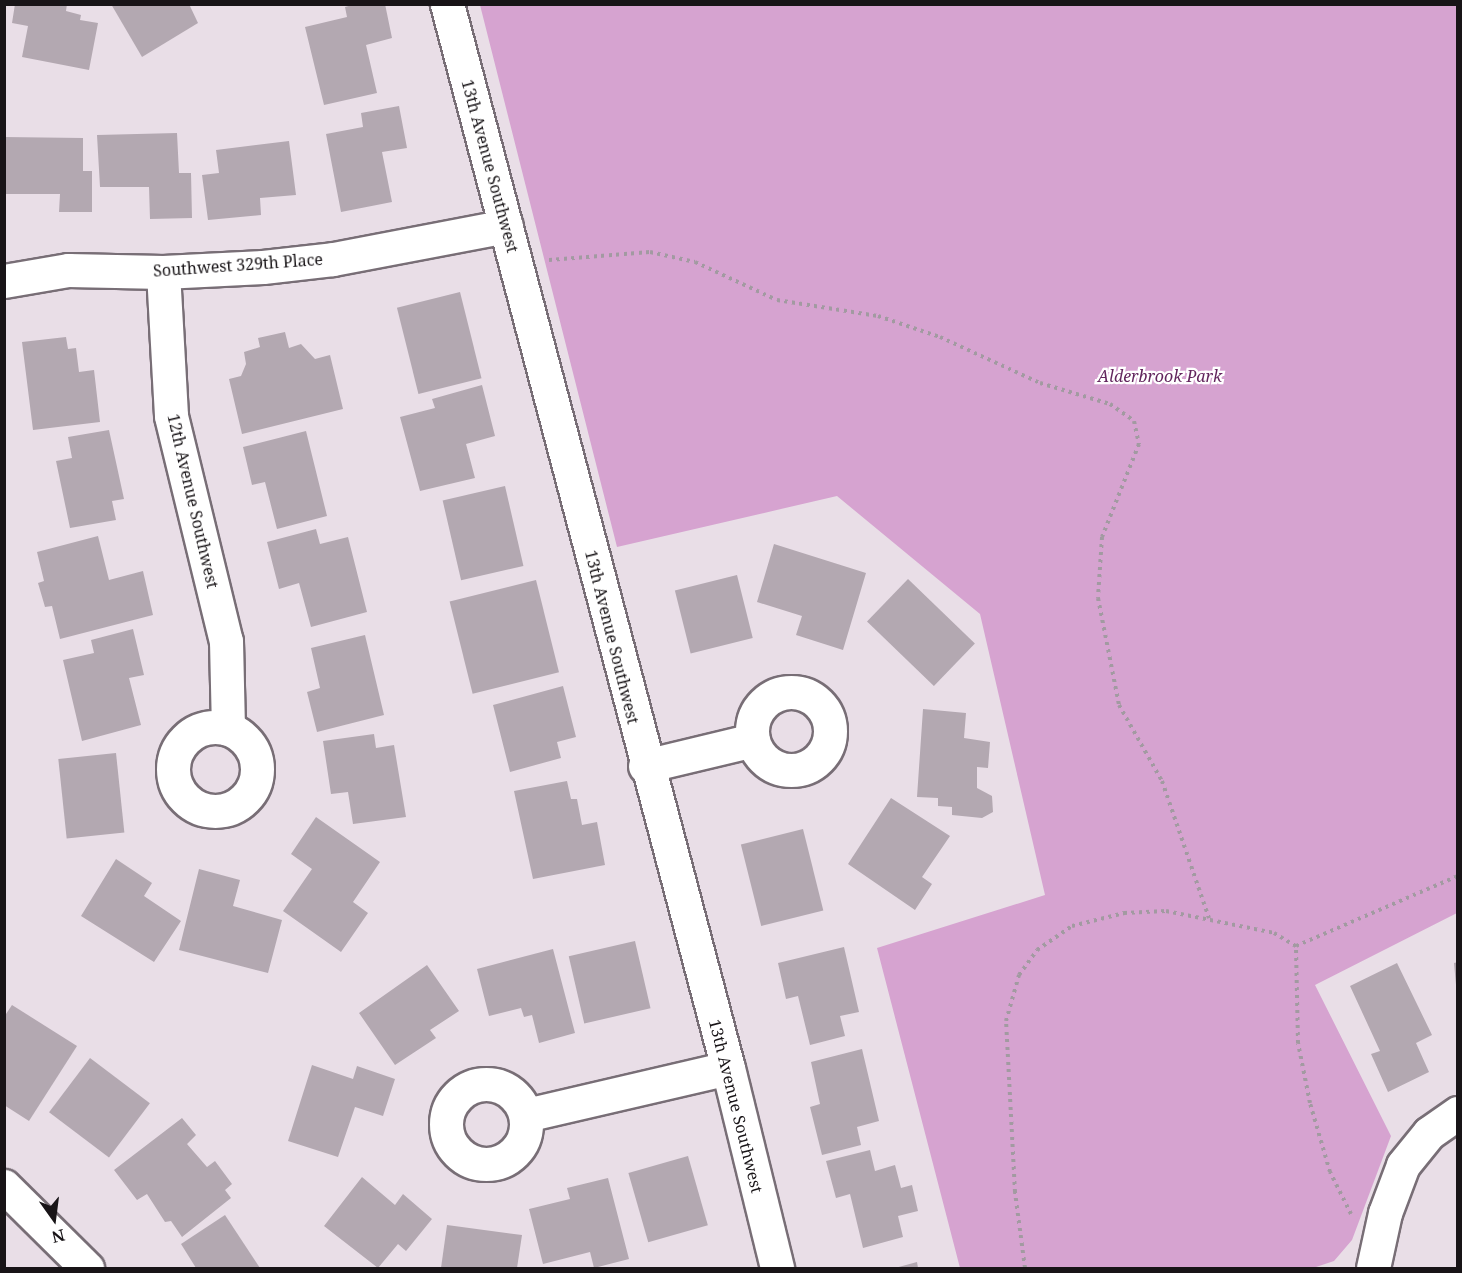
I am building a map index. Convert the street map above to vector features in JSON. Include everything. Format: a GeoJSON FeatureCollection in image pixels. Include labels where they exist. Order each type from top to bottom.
{"type":"FeatureCollection","features":[{"type":"Feature","properties":{"kind":"street","name":"13th Avenue Southwest"},"geometry":{"type":"LineString","coordinates":[[447,4],[645,766],[728,1068],[777,1269]]}},
{"type":"Feature","properties":{"kind":"street","name":"Southwest 329th Place"},"geometry":{"type":"LineString","coordinates":[[4,281],[68,270],[163,272],[333,259],[506,226]]}},
{"type":"Feature","properties":{"kind":"street","name":"12th Avenue Southwest"},"geometry":{"type":"LineString","coordinates":[[163,272],[171,416],[226,641],[228,729]]}},
{"type":"Feature","properties":{"kind":"street"},"geometry":{"type":"LineString","coordinates":[[645,766],[753,740]]}},
{"type":"Feature","properties":{"kind":"street"},"geometry":{"type":"LineString","coordinates":[[526,1116],[728,1068]]}},
{"type":"Feature","properties":{"kind":"street"},"geometry":{"type":"LineString","coordinates":[[1374,1264],[1386,1213],[1403,1165],[1429,1133],[1458,1113]]}},
{"type":"Feature","properties":{"kind":"street"},"geometry":{"type":"LineString","coordinates":[[4,1186],[87,1269]]}},
{"type":"Feature","properties":{"kind":"path"},"geometry":{"type":"LineString","coordinates":[[516,264],[585,255],[650,252],[694,262],[777,300],[878,316],[940,337],[1040,382],[1110,404],[1134,421],[1139,444],[1102,537],[1098,598],[1119,705],[1162,781],[1209,918]]}},
{"type":"Feature","properties":{"kind":"path"},"geometry":{"type":"LineString","coordinates":[[1296,946],[1458,876]]}},
{"type":"Feature","properties":{"kind":"path"},"geometry":{"type":"LineString","coordinates":[[1025,1269],[1014,1192],[1005,1021],[1019,975],[1037,950],[1057,934],[1080,923],[1135,912],[1166,911],[1274,933],[1296,946]]}},
{"type":"Feature","properties":{"kind":"path"},"geometry":{"type":"LineString","coordinates":[[1296,946],[1298,1043],[1310,1103],[1330,1172],[1374,1264]]}},
{"type":"Feature","properties":{"kind":"green space","name":"Alderbrook Park"},"geometry":{"type":"Polygon","coordinates":[[[480,5],[1457,5],[1457,913],[1315,985],[1391,1136],[1352,1240],[1334,1261],[1313,1268],[960,1268],[877,948],[1045,895],[980,614],[837,496],[617,547],[480,5]]]}},
{"type":"Feature","properties":{"kind":"building"},"geometry":{"type":"Polygon","coordinates":[[[15,4],[67,4],[66,11],[81,15],[80,20],[98,23],[89,70],[22,57],[28,26],[12,23],[15,4]]]}},
{"type":"Feature","properties":{"kind":"building"},"geometry":{"type":"Polygon","coordinates":[[[111,4],[189,4],[198,23],[142,57],[111,4]]]}},
{"type":"Feature","properties":{"kind":"building"},"geometry":{"type":"Polygon","coordinates":[[[356,4],[385,4],[392,38],[366,45],[377,93],[324,105],[305,27],[347,17],[345,7],[356,4]]]}},
{"type":"Feature","properties":{"kind":"building"},"geometry":{"type":"Polygon","coordinates":[[[399,106],[407,148],[382,152],[392,202],[341,212],[326,134],[363,127],[361,113],[399,106]]]}},
{"type":"Feature","properties":{"kind":"building"},"geometry":{"type":"Polygon","coordinates":[[[177,133],[179,173],[191,173],[192,218],[150,219],[149,187],[100,187],[97,135],[177,133]]]}},
{"type":"Feature","properties":{"kind":"building"},"geometry":{"type":"Polygon","coordinates":[[[4,137],[83,138],[83,171],[92,171],[92,212],[59,212],[60,194],[4,194],[4,137]]]}},
{"type":"Feature","properties":{"kind":"building"},"geometry":{"type":"Polygon","coordinates":[[[289,141],[296,195],[260,198],[261,215],[208,220],[202,175],[219,173],[216,150],[289,141]]]}},
{"type":"Feature","properties":{"kind":"building"},"geometry":{"type":"Polygon","coordinates":[[[460,292],[482,378],[418,394],[397,308],[460,292]]]}},
{"type":"Feature","properties":{"kind":"building"},"geometry":{"type":"Polygon","coordinates":[[[285,332],[289,348],[301,344],[315,359],[330,355],[343,409],[242,434],[229,379],[241,376],[246,364],[244,352],[260,347],[258,338],[285,332]]]}},
{"type":"Feature","properties":{"kind":"building"},"geometry":{"type":"Polygon","coordinates":[[[66,337],[68,349],[76,348],[79,372],[94,370],[100,422],[33,430],[22,342],[66,337]]]}},
{"type":"Feature","properties":{"kind":"building"},"geometry":{"type":"Polygon","coordinates":[[[482,385],[495,436],[466,444],[475,478],[420,491],[400,417],[435,408],[432,399],[482,385]]]}},
{"type":"Feature","properties":{"kind":"building"},"geometry":{"type":"Polygon","coordinates":[[[109,430],[124,499],[112,501],[116,520],[70,528],[56,461],[72,458],[68,437],[109,430]]]}},
{"type":"Feature","properties":{"kind":"building"},"geometry":{"type":"Polygon","coordinates":[[[306,431],[327,516],[277,529],[265,482],[252,485],[243,447],[306,431]]]}},
{"type":"Feature","properties":{"kind":"building"},"geometry":{"type":"Polygon","coordinates":[[[505,486],[523,566],[461,580],[443,500],[505,486]]]}},
{"type":"Feature","properties":{"kind":"building"},"geometry":{"type":"Polygon","coordinates":[[[316,529],[320,544],[348,537],[367,612],[311,627],[299,583],[279,589],[267,542],[316,529]]]}},
{"type":"Feature","properties":{"kind":"building"},"geometry":{"type":"Polygon","coordinates":[[[98,536],[109,580],[143,571],[153,615],[60,639],[52,606],[45,607],[38,583],[44,581],[37,552],[98,536]]]}},
{"type":"Feature","properties":{"kind":"building"},"geometry":{"type":"Polygon","coordinates":[[[774,544],[866,573],[843,650],[796,635],[802,616],[757,602],[774,544]]]}},
{"type":"Feature","properties":{"kind":"building"},"geometry":{"type":"Polygon","coordinates":[[[737,575],[753,638],[691,654],[675,590],[737,575]]]}},
{"type":"Feature","properties":{"kind":"building"},"geometry":{"type":"Polygon","coordinates":[[[908,579],[975,644],[934,686],[867,621],[908,579]]]}},
{"type":"Feature","properties":{"kind":"building"},"geometry":{"type":"Polygon","coordinates":[[[536,580],[559,672],[473,694],[450,602],[536,580]]]}},
{"type":"Feature","properties":{"kind":"building"},"geometry":{"type":"Polygon","coordinates":[[[133,629],[144,675],[129,678],[141,725],[82,741],[63,660],[94,653],[91,640],[133,629]]]}},
{"type":"Feature","properties":{"kind":"building"},"geometry":{"type":"Polygon","coordinates":[[[365,635],[384,715],[317,732],[307,692],[320,688],[311,648],[365,635]]]}},
{"type":"Feature","properties":{"kind":"building"},"geometry":{"type":"Polygon","coordinates":[[[563,686],[576,737],[557,742],[561,758],[510,772],[493,705],[563,686]]]}},
{"type":"Feature","properties":{"kind":"building"},"geometry":{"type":"Polygon","coordinates":[[[923,709],[966,713],[964,738],[990,742],[988,768],[977,767],[977,788],[992,796],[993,812],[982,818],[952,815],[952,807],[938,806],[938,798],[917,797],[923,709]]]}},
{"type":"Feature","properties":{"kind":"building"},"geometry":{"type":"Polygon","coordinates":[[[374,734],[376,748],[394,745],[406,817],[353,824],[348,792],[331,794],[323,741],[374,734]]]}},
{"type":"Feature","properties":{"kind":"building"},"geometry":{"type":"Polygon","coordinates":[[[116,753],[124,833],[67,839],[58,759],[116,753]]]}},
{"type":"Feature","properties":{"kind":"building"},"geometry":{"type":"Polygon","coordinates":[[[567,781],[571,799],[577,799],[582,825],[597,822],[605,865],[533,879],[514,791],[567,781]]]}},
{"type":"Feature","properties":{"kind":"building"},"geometry":{"type":"Polygon","coordinates":[[[891,798],[950,836],[922,877],[932,884],[915,910],[848,864],[891,798]]]}},
{"type":"Feature","properties":{"kind":"building"},"geometry":{"type":"Polygon","coordinates":[[[316,817],[380,862],[353,902],[368,913],[341,952],[283,911],[312,869],[291,854],[316,817]]]}},
{"type":"Feature","properties":{"kind":"building"},"geometry":{"type":"Polygon","coordinates":[[[803,829],[823,911],[761,926],[741,844],[803,829]]]}},
{"type":"Feature","properties":{"kind":"building"},"geometry":{"type":"Polygon","coordinates":[[[116,859],[152,883],[144,896],[181,921],[154,962],[81,916],[116,859]]]}},
{"type":"Feature","properties":{"kind":"building"},"geometry":{"type":"Polygon","coordinates":[[[199,869],[240,880],[233,906],[282,920],[268,973],[179,950],[199,869]]]}},
{"type":"Feature","properties":{"kind":"building"},"geometry":{"type":"Polygon","coordinates":[[[635,941],[651,1008],[584,1024],[569,956],[635,941]]]}},
{"type":"Feature","properties":{"kind":"building"},"geometry":{"type":"Polygon","coordinates":[[[844,947],[859,1012],[840,1016],[845,1036],[810,1045],[798,996],[786,999],[778,963],[844,947]]]}},
{"type":"Feature","properties":{"kind":"building"},"geometry":{"type":"Polygon","coordinates":[[[553,949],[575,1033],[539,1043],[532,1015],[524,1017],[521,1008],[489,1016],[477,969],[553,949]]]}},
{"type":"Feature","properties":{"kind":"building"},"geometry":{"type":"Polygon","coordinates":[[[1458,962],[1458,985],[1456,985],[1454,963],[1458,962]]]}},
{"type":"Feature","properties":{"kind":"building"},"geometry":{"type":"Polygon","coordinates":[[[1397,963],[1432,1035],[1416,1043],[1429,1072],[1388,1092],[1371,1054],[1380,1051],[1350,986],[1397,963]]]}},
{"type":"Feature","properties":{"kind":"building"},"geometry":{"type":"Polygon","coordinates":[[[427,965],[459,1011],[430,1030],[436,1038],[395,1065],[359,1013],[427,965]]]}},
{"type":"Feature","properties":{"kind":"building"},"geometry":{"type":"Polygon","coordinates":[[[12,1005],[77,1046],[29,1121],[4,1105],[4,1017],[12,1005]]]}},
{"type":"Feature","properties":{"kind":"building"},"geometry":{"type":"Polygon","coordinates":[[[862,1049],[879,1121],[857,1127],[861,1145],[822,1155],[810,1107],[820,1104],[811,1062],[862,1049]]]}},
{"type":"Feature","properties":{"kind":"building"},"geometry":{"type":"Polygon","coordinates":[[[90,1058],[150,1103],[109,1157],[49,1112],[90,1058]]]}},
{"type":"Feature","properties":{"kind":"building"},"geometry":{"type":"Polygon","coordinates":[[[312,1065],[353,1079],[357,1066],[395,1079],[383,1116],[355,1107],[338,1157],[288,1141],[312,1065]]]}},
{"type":"Feature","properties":{"kind":"building"},"geometry":{"type":"Polygon","coordinates":[[[182,1118],[196,1135],[187,1144],[207,1167],[215,1161],[232,1184],[225,1190],[231,1198],[182,1237],[171,1221],[165,1222],[147,1194],[137,1200],[114,1170],[182,1118]]]}},
{"type":"Feature","properties":{"kind":"building"},"geometry":{"type":"Polygon","coordinates":[[[870,1150],[875,1171],[895,1165],[901,1188],[912,1185],[918,1211],[898,1216],[903,1237],[863,1248],[850,1194],[836,1198],[826,1161],[870,1150]]]}},
{"type":"Feature","properties":{"kind":"building"},"geometry":{"type":"Polygon","coordinates":[[[688,1156],[708,1225],[648,1242],[628,1173],[688,1156]]]}},
{"type":"Feature","properties":{"kind":"building"},"geometry":{"type":"Polygon","coordinates":[[[362,1177],[395,1205],[403,1194],[432,1219],[406,1251],[398,1244],[378,1268],[324,1226],[362,1177]]]}},
{"type":"Feature","properties":{"kind":"building"},"geometry":{"type":"Polygon","coordinates":[[[608,1178],[629,1259],[594,1268],[590,1252],[543,1264],[529,1209],[570,1199],[567,1188],[608,1178]]]}},
{"type":"Feature","properties":{"kind":"building"},"geometry":{"type":"Polygon","coordinates":[[[225,1215],[260,1268],[196,1268],[181,1244],[225,1215]]]}},
{"type":"Feature","properties":{"kind":"building"},"geometry":{"type":"Polygon","coordinates":[[[447,1225],[522,1235],[517,1268],[441,1268],[447,1225]]]}},
{"type":"Feature","properties":{"kind":"building"},"geometry":{"type":"Polygon","coordinates":[[[917,1262],[918,1268],[895,1268],[917,1262]]]}}]}
